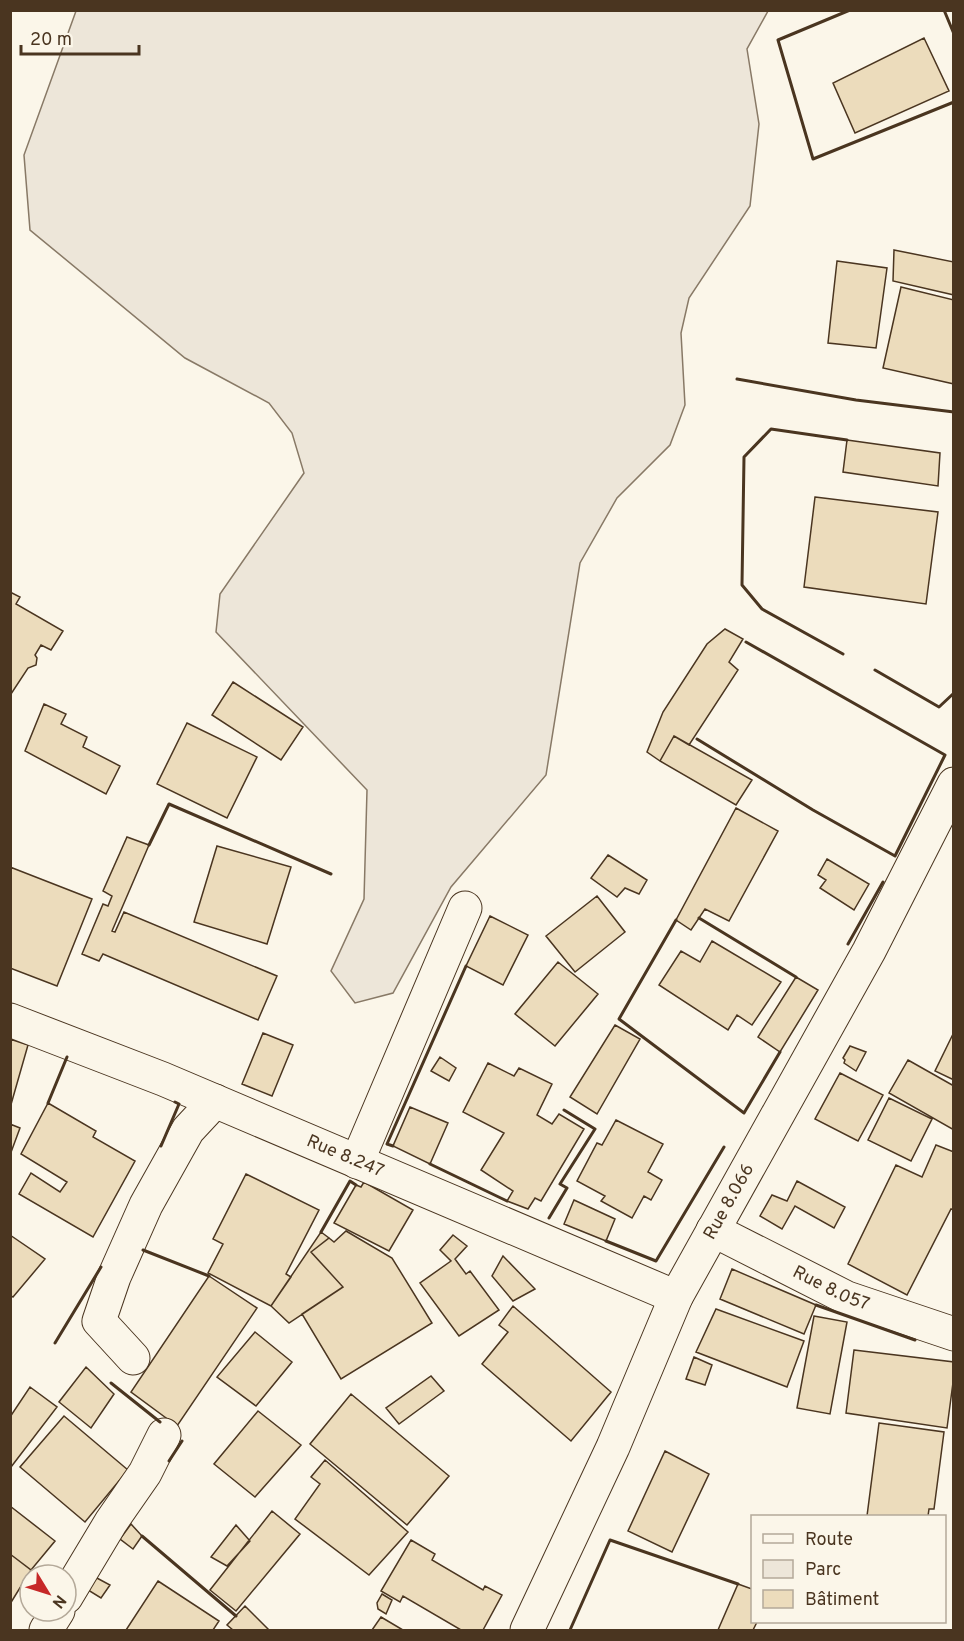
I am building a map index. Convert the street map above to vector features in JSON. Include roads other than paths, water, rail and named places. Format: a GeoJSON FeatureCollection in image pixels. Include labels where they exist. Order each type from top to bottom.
{"type":"FeatureCollection","features":[{"type":"Feature","properties":{"kind":"street","name":"Rue 8.066"},"geometry":{"type":"LineString","coordinates":[[526,1630],[613,1447],[676,1297],[868,951],[954,784]]}},
{"type":"Feature","properties":{"kind":"street"},"geometry":{"type":"LineString","coordinates":[[357,1162],[465,908]]}},
{"type":"Feature","properties":{"kind":"street","name":"Rue 8.247"},"geometry":{"type":"LineString","coordinates":[[10,1020],[215,1101],[676,1297]]}},
{"type":"Feature","properties":{"kind":"street"},"geometry":{"type":"LineString","coordinates":[[133,1358],[99,1321],[114,1277],[147,1205],[188,1130],[215,1101]]}},
{"type":"Feature","properties":{"kind":"street","name":"Rue 8.057"},"geometry":{"type":"LineString","coordinates":[[713,1230],[847,1298],[954,1334]]}},
{"type":"Feature","properties":{"kind":"street"},"geometry":{"type":"LineString","coordinates":[[78,1577],[111,1522],[145,1473],[164,1435]]}}]}
